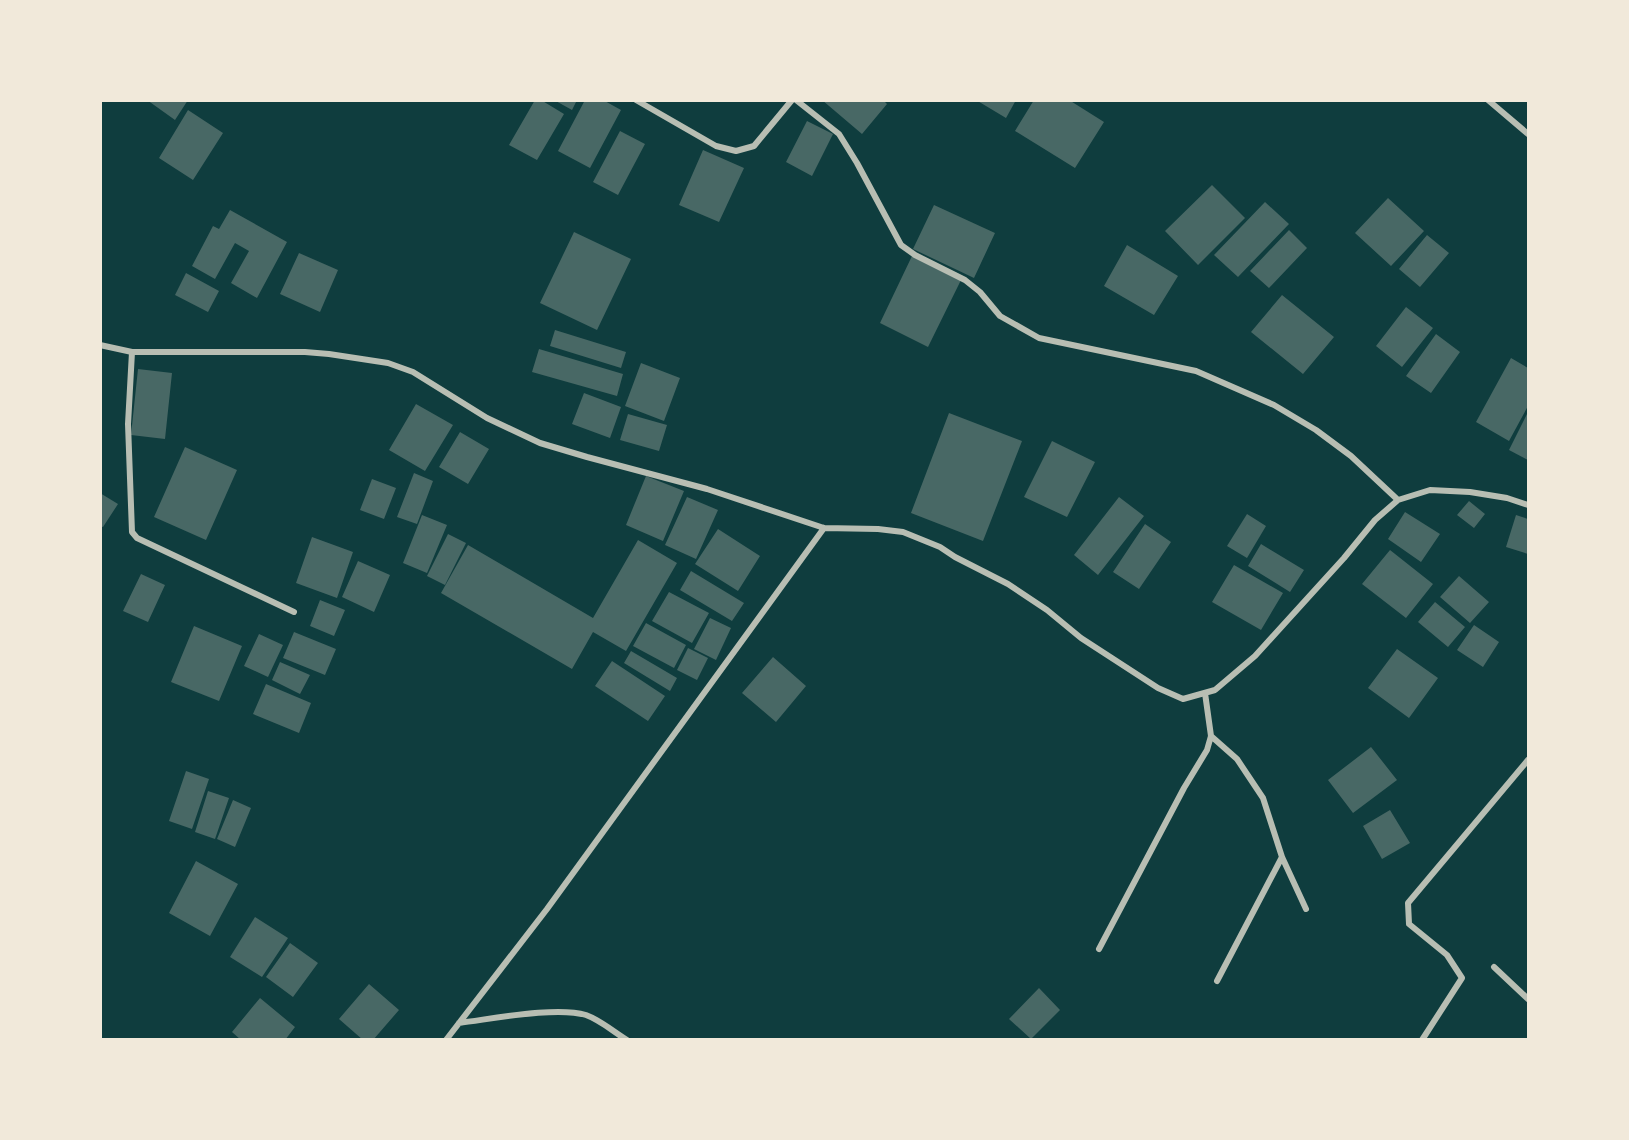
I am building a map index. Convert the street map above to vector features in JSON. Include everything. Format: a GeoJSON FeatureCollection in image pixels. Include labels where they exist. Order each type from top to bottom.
{"type":"FeatureCollection","features":[{"type":"Feature","properties":{"kind":"street"},"geometry":{"type":"LineString","coordinates":[[636,100],[716,146],[735,152],[754,146],[794,100],[838,134],[857,163],[901,245],[915,255],[965,280],[980,292],[1000,316],[1039,338],[1196,371],[1274,405],[1316,430],[1351,456],[1398,500]]}},
{"type":"Feature","properties":{"kind":"street"},"geometry":{"type":"LineString","coordinates":[[1488,100],[1528,134]]}},
{"type":"Feature","properties":{"kind":"street"},"geometry":{"type":"LineString","coordinates":[[100,345],[132,352],[305,352],[388,363],[413,372],[487,418],[540,443],[587,458],[707,489],[824,528],[878,529],[903,532],[923,539],[1008,584],[1047,610],[1081,638],[1158,688],[1183,699],[1215,690],[1255,656],[1344,558],[1375,520],[1398,500],[1430,490],[1460,491],[1507,498],[1528,505]]}},
{"type":"Feature","properties":{"kind":"street"},"geometry":{"type":"LineString","coordinates":[[132,352],[128,424],[132,532],[137,538],[294,612]]}},
{"type":"Feature","properties":{"kind":"street"},"geometry":{"type":"LineString","coordinates":[[446,1040],[547,909],[824,528]]}},
{"type":"Feature","properties":{"kind":"street"},"geometry":{"type":"LineString","coordinates":[[1099,950],[1184,788],[1207,750],[1211,736],[1205,693]]}},
{"type":"Feature","properties":{"kind":"street"},"geometry":{"type":"LineString","coordinates":[[1211,736],[1236,759],[1263,798],[1282,857],[1305,909]]}},
{"type":"Feature","properties":{"kind":"street"},"geometry":{"type":"LineString","coordinates":[[1422,1040],[1462,978],[1447,955],[1409,924],[1408,903],[1528,760]]}},
{"type":"Feature","properties":{"kind":"street"},"geometry":{"type":"LineString","coordinates":[[1217,981],[1282,857]]}},
{"type":"Feature","properties":{"kind":"street"},"geometry":{"type":"LineString","coordinates":[[1494,967],[1528,999]]}},
{"type":"Feature","properties":{"kind":"street"},"geometry":{"type":"LineString","coordinates":[[459,1023],[568,1012],[589,1016],[627,1040]]}},
{"type":"Feature","properties":{"kind":"building"},"geometry":{"type":"Polygon","coordinates":[[[147,100],[188,100],[175,120],[147,100]]]}},
{"type":"Feature","properties":{"kind":"building"},"geometry":{"type":"Polygon","coordinates":[[[535,100],[541,100],[564,114],[537,160],[509,145],[535,100]]]}},
{"type":"Feature","properties":{"kind":"building"},"geometry":{"type":"Polygon","coordinates":[[[554,100],[577,100],[572,110],[554,100]]]}},
{"type":"Feature","properties":{"kind":"building"},"geometry":{"type":"Polygon","coordinates":[[[585,100],[603,100],[621,110],[590,168],[558,151],[585,100]]]}},
{"type":"Feature","properties":{"kind":"building"},"geometry":{"type":"Polygon","coordinates":[[[822,100],[883,100],[887,104],[862,134],[822,100]]]}},
{"type":"Feature","properties":{"kind":"building"},"geometry":{"type":"Polygon","coordinates":[[[976,100],[1016,100],[1006,118],[976,100]]]}},
{"type":"Feature","properties":{"kind":"building"},"geometry":{"type":"Polygon","coordinates":[[[1034,100],[1069,100],[1104,122],[1075,168],[1015,131],[1034,100]]]}},
{"type":"Feature","properties":{"kind":"building"},"geometry":{"type":"Polygon","coordinates":[[[188,110],[223,133],[193,180],[159,158],[188,110]]]}},
{"type":"Feature","properties":{"kind":"building"},"geometry":{"type":"Polygon","coordinates":[[[807,121],[833,134],[812,176],[786,162],[807,121]]]}},
{"type":"Feature","properties":{"kind":"building"},"geometry":{"type":"Polygon","coordinates":[[[620,131],[645,144],[618,195],[593,182],[620,131]]]}},
{"type":"Feature","properties":{"kind":"building"},"geometry":{"type":"Polygon","coordinates":[[[703,150],[744,168],[719,222],[679,205],[703,150]]]}},
{"type":"Feature","properties":{"kind":"building"},"geometry":{"type":"Polygon","coordinates":[[[1212,185],[1245,218],[1198,265],[1165,231],[1212,185]]]}},
{"type":"Feature","properties":{"kind":"building"},"geometry":{"type":"Polygon","coordinates":[[[1388,198],[1424,231],[1391,266],[1355,233],[1388,198]]]}},
{"type":"Feature","properties":{"kind":"building"},"geometry":{"type":"Polygon","coordinates":[[[1265,202],[1289,224],[1238,277],[1214,255],[1265,202]]]}},
{"type":"Feature","properties":{"kind":"building"},"geometry":{"type":"Polygon","coordinates":[[[934,205],[995,233],[974,278],[913,249],[934,205]]]}},
{"type":"Feature","properties":{"kind":"building"},"geometry":{"type":"Polygon","coordinates":[[[230,210],[287,242],[257,298],[231,283],[249,251],[235,243],[215,279],[192,266],[213,226],[219,229],[230,210]]]}},
{"type":"Feature","properties":{"kind":"building"},"geometry":{"type":"Polygon","coordinates":[[[1289,230],[1307,248],[1269,288],[1250,271],[1289,230]]]}},
{"type":"Feature","properties":{"kind":"building"},"geometry":{"type":"Polygon","coordinates":[[[574,232],[631,259],[597,330],[540,303],[574,232]]]}},
{"type":"Feature","properties":{"kind":"building"},"geometry":{"type":"Polygon","coordinates":[[[1427,235],[1449,253],[1420,287],[1399,269],[1427,235]]]}},
{"type":"Feature","properties":{"kind":"building"},"geometry":{"type":"Polygon","coordinates":[[[1127,245],[1178,276],[1154,315],[1104,286],[1127,245]]]}},
{"type":"Feature","properties":{"kind":"building"},"geometry":{"type":"Polygon","coordinates":[[[299,253],[338,270],[320,312],[280,294],[299,253]]]}},
{"type":"Feature","properties":{"kind":"building"},"geometry":{"type":"Polygon","coordinates":[[[912,256],[961,280],[928,347],[880,323],[912,256]]]}},
{"type":"Feature","properties":{"kind":"building"},"geometry":{"type":"Polygon","coordinates":[[[186,273],[219,291],[208,312],[175,295],[186,273]]]}},
{"type":"Feature","properties":{"kind":"building"},"geometry":{"type":"Polygon","coordinates":[[[1282,295],[1334,337],[1303,374],[1251,332],[1282,295]]]}},
{"type":"Feature","properties":{"kind":"building"},"geometry":{"type":"Polygon","coordinates":[[[1406,307],[1433,328],[1402,367],[1376,346],[1406,307]]]}},
{"type":"Feature","properties":{"kind":"building"},"geometry":{"type":"Polygon","coordinates":[[[555,330],[626,352],[621,368],[550,346],[555,330]]]}},
{"type":"Feature","properties":{"kind":"building"},"geometry":{"type":"Polygon","coordinates":[[[1436,334],[1460,352],[1431,393],[1406,376],[1436,334]]]}},
{"type":"Feature","properties":{"kind":"building"},"geometry":{"type":"Polygon","coordinates":[[[539,349],[623,374],[617,396],[532,372],[539,349]]]}},
{"type":"Feature","properties":{"kind":"building"},"geometry":{"type":"Polygon","coordinates":[[[1511,358],[1528,368],[1528,406],[1509,441],[1476,422],[1511,358]]]}},
{"type":"Feature","properties":{"kind":"building"},"geometry":{"type":"Polygon","coordinates":[[[641,363],[680,378],[664,421],[625,406],[641,363]]]}},
{"type":"Feature","properties":{"kind":"building"},"geometry":{"type":"Polygon","coordinates":[[[138,369],[172,373],[165,439],[131,435],[138,369]]]}},
{"type":"Feature","properties":{"kind":"building"},"geometry":{"type":"Polygon","coordinates":[[[584,393],[621,407],[610,438],[572,424],[584,393]]]}},
{"type":"Feature","properties":{"kind":"building"},"geometry":{"type":"Polygon","coordinates":[[[416,404],[453,425],[425,471],[389,450],[416,404]]]}},
{"type":"Feature","properties":{"kind":"building"},"geometry":{"type":"Polygon","coordinates":[[[1528,412],[1528,460],[1509,450],[1528,412]]]}},
{"type":"Feature","properties":{"kind":"building"},"geometry":{"type":"Polygon","coordinates":[[[949,413],[1022,441],[983,541],[911,513],[949,413]]]}},
{"type":"Feature","properties":{"kind":"building"},"geometry":{"type":"Polygon","coordinates":[[[628,414],[667,425],[659,451],[620,440],[628,414]]]}},
{"type":"Feature","properties":{"kind":"building"},"geometry":{"type":"Polygon","coordinates":[[[460,432],[489,449],[468,484],[439,467],[460,432]]]}},
{"type":"Feature","properties":{"kind":"building"},"geometry":{"type":"Polygon","coordinates":[[[1052,441],[1095,462],[1067,517],[1024,497],[1052,441]]]}},
{"type":"Feature","properties":{"kind":"building"},"geometry":{"type":"Polygon","coordinates":[[[185,447],[237,470],[206,540],[154,517],[185,447]]]}},
{"type":"Feature","properties":{"kind":"building"},"geometry":{"type":"Polygon","coordinates":[[[414,473],[433,481],[417,524],[397,517],[414,473]]]}},
{"type":"Feature","properties":{"kind":"building"},"geometry":{"type":"Polygon","coordinates":[[[646,476],[684,491],[663,541],[626,525],[646,476]]]}},
{"type":"Feature","properties":{"kind":"building"},"geometry":{"type":"Polygon","coordinates":[[[372,479],[396,488],[384,519],[360,510],[372,479]]]}},
{"type":"Feature","properties":{"kind":"building"},"geometry":{"type":"Polygon","coordinates":[[[100,493],[118,504],[103,527],[100,526],[100,493]]]}},
{"type":"Feature","properties":{"kind":"building"},"geometry":{"type":"Polygon","coordinates":[[[687,497],[718,510],[696,559],[665,545],[687,497]]]}},
{"type":"Feature","properties":{"kind":"building"},"geometry":{"type":"Polygon","coordinates":[[[1119,497],[1144,516],[1098,575],[1074,555],[1119,497]]]}},
{"type":"Feature","properties":{"kind":"building"},"geometry":{"type":"Polygon","coordinates":[[[1469,501],[1485,514],[1474,528],[1457,515],[1469,501]]]}},
{"type":"Feature","properties":{"kind":"building"},"geometry":{"type":"Polygon","coordinates":[[[1405,512],[1440,534],[1421,562],[1388,539],[1405,512]]]}},
{"type":"Feature","properties":{"kind":"building"},"geometry":{"type":"Polygon","coordinates":[[[1247,514],[1266,526],[1247,558],[1227,546],[1247,514]]]}},
{"type":"Feature","properties":{"kind":"building"},"geometry":{"type":"Polygon","coordinates":[[[422,515],[447,525],[427,573],[403,563],[422,515]]]}},
{"type":"Feature","properties":{"kind":"building"},"geometry":{"type":"Polygon","coordinates":[[[1516,515],[1528,519],[1528,554],[1506,547],[1516,515]]]}},
{"type":"Feature","properties":{"kind":"building"},"geometry":{"type":"Polygon","coordinates":[[[1145,524],[1171,542],[1139,589],[1113,572],[1145,524]]]}},
{"type":"Feature","properties":{"kind":"building"},"geometry":{"type":"Polygon","coordinates":[[[718,529],[760,556],[738,591],[695,564],[718,529]]]}},
{"type":"Feature","properties":{"kind":"building"},"geometry":{"type":"Polygon","coordinates":[[[448,534],[466,543],[445,585],[427,576],[448,534]]]}},
{"type":"Feature","properties":{"kind":"building"},"geometry":{"type":"Polygon","coordinates":[[[312,537],[353,552],[337,598],[296,583],[312,537]]]}},
{"type":"Feature","properties":{"kind":"building"},"geometry":{"type":"Polygon","coordinates":[[[638,540],[677,563],[626,651],[593,632],[572,669],[441,593],[468,545],[593,618],[638,540]]]}},
{"type":"Feature","properties":{"kind":"building"},"geometry":{"type":"Polygon","coordinates":[[[1261,544],[1304,570],[1290,592],[1248,566],[1261,544]]]}},
{"type":"Feature","properties":{"kind":"building"},"geometry":{"type":"Polygon","coordinates":[[[1390,550],[1433,584],[1406,618],[1362,584],[1390,550]]]}},
{"type":"Feature","properties":{"kind":"building"},"geometry":{"type":"Polygon","coordinates":[[[358,561],[390,575],[374,612],[342,597],[358,561]]]}},
{"type":"Feature","properties":{"kind":"building"},"geometry":{"type":"Polygon","coordinates":[[[1234,565],[1283,593],[1261,630],[1212,602],[1234,565]]]}},
{"type":"Feature","properties":{"kind":"building"},"geometry":{"type":"Polygon","coordinates":[[[691,571],[744,603],[732,621],[680,590],[691,571]]]}},
{"type":"Feature","properties":{"kind":"building"},"geometry":{"type":"Polygon","coordinates":[[[141,574],[165,585],[148,622],[123,611],[141,574]]]}},
{"type":"Feature","properties":{"kind":"building"},"geometry":{"type":"Polygon","coordinates":[[[1459,576],[1489,602],[1470,623],[1440,597],[1459,576]]]}},
{"type":"Feature","properties":{"kind":"building"},"geometry":{"type":"Polygon","coordinates":[[[669,592],[709,613],[692,643],[652,621],[669,592]]]}},
{"type":"Feature","properties":{"kind":"building"},"geometry":{"type":"Polygon","coordinates":[[[320,600],[345,610],[334,636],[310,626],[320,600]]]}},
{"type":"Feature","properties":{"kind":"building"},"geometry":{"type":"Polygon","coordinates":[[[1435,602],[1465,627],[1448,647],[1418,622],[1435,602]]]}},
{"type":"Feature","properties":{"kind":"building"},"geometry":{"type":"Polygon","coordinates":[[[710,618],[731,628],[716,660],[694,649],[710,618]]]}},
{"type":"Feature","properties":{"kind":"building"},"geometry":{"type":"Polygon","coordinates":[[[646,623],[686,645],[674,668],[633,646],[646,623]]]}},
{"type":"Feature","properties":{"kind":"building"},"geometry":{"type":"Polygon","coordinates":[[[1474,625],[1499,642],[1483,667],[1457,650],[1474,625]]]}},
{"type":"Feature","properties":{"kind":"building"},"geometry":{"type":"Polygon","coordinates":[[[194,626],[242,646],[219,701],[171,682],[194,626]]]}},
{"type":"Feature","properties":{"kind":"building"},"geometry":{"type":"Polygon","coordinates":[[[294,632],[336,649],[325,675],[283,658],[294,632]]]}},
{"type":"Feature","properties":{"kind":"building"},"geometry":{"type":"Polygon","coordinates":[[[259,634],[283,645],[268,677],[244,666],[259,634]]]}},
{"type":"Feature","properties":{"kind":"building"},"geometry":{"type":"Polygon","coordinates":[[[688,648],[708,658],[697,680],[677,670],[688,648]]]}},
{"type":"Feature","properties":{"kind":"building"},"geometry":{"type":"Polygon","coordinates":[[[1397,649],[1438,678],[1409,718],[1368,688],[1397,649]]]}},
{"type":"Feature","properties":{"kind":"building"},"geometry":{"type":"Polygon","coordinates":[[[631,651],[677,678],[670,691],[624,663],[631,651]]]}},
{"type":"Feature","properties":{"kind":"building"},"geometry":{"type":"Polygon","coordinates":[[[773,657],[806,686],[776,722],[742,693],[773,657]]]}},
{"type":"Feature","properties":{"kind":"building"},"geometry":{"type":"Polygon","coordinates":[[[612,661],[665,696],[648,721],[595,686],[612,661]]]}},
{"type":"Feature","properties":{"kind":"building"},"geometry":{"type":"Polygon","coordinates":[[[280,662],[310,675],[300,694],[272,680],[280,662]]]}},
{"type":"Feature","properties":{"kind":"building"},"geometry":{"type":"Polygon","coordinates":[[[266,684],[311,703],[299,733],[253,714],[266,684]]]}},
{"type":"Feature","properties":{"kind":"building"},"geometry":{"type":"Polygon","coordinates":[[[1371,747],[1397,780],[1353,813],[1328,780],[1371,747]]]}},
{"type":"Feature","properties":{"kind":"building"},"geometry":{"type":"Polygon","coordinates":[[[186,771],[209,779],[192,829],[169,821],[186,771]]]}},
{"type":"Feature","properties":{"kind":"building"},"geometry":{"type":"Polygon","coordinates":[[[208,791],[229,798],[215,839],[195,832],[208,791]]]}},
{"type":"Feature","properties":{"kind":"building"},"geometry":{"type":"Polygon","coordinates":[[[233,800],[251,808],[235,847],[217,839],[233,800]]]}},
{"type":"Feature","properties":{"kind":"building"},"geometry":{"type":"Polygon","coordinates":[[[1390,810],[1410,843],[1382,859],[1363,826],[1390,810]]]}},
{"type":"Feature","properties":{"kind":"building"},"geometry":{"type":"Polygon","coordinates":[[[196,861],[238,884],[210,936],[169,913],[196,861]]]}},
{"type":"Feature","properties":{"kind":"building"},"geometry":{"type":"Polygon","coordinates":[[[255,917],[288,938],[262,977],[230,957],[255,917]]]}},
{"type":"Feature","properties":{"kind":"building"},"geometry":{"type":"Polygon","coordinates":[[[290,943],[318,963],[293,997],[266,977],[290,943]]]}},
{"type":"Feature","properties":{"kind":"building"},"geometry":{"type":"Polygon","coordinates":[[[369,984],[399,1010],[373,1040],[363,1040],[339,1019],[369,984]]]}},
{"type":"Feature","properties":{"kind":"building"},"geometry":{"type":"Polygon","coordinates":[[[1039,988],[1060,1010],[1031,1039],[1009,1019],[1039,988]]]}},
{"type":"Feature","properties":{"kind":"building"},"geometry":{"type":"Polygon","coordinates":[[[260,998],[295,1027],[285,1040],[241,1040],[232,1032],[260,998]]]}}]}
